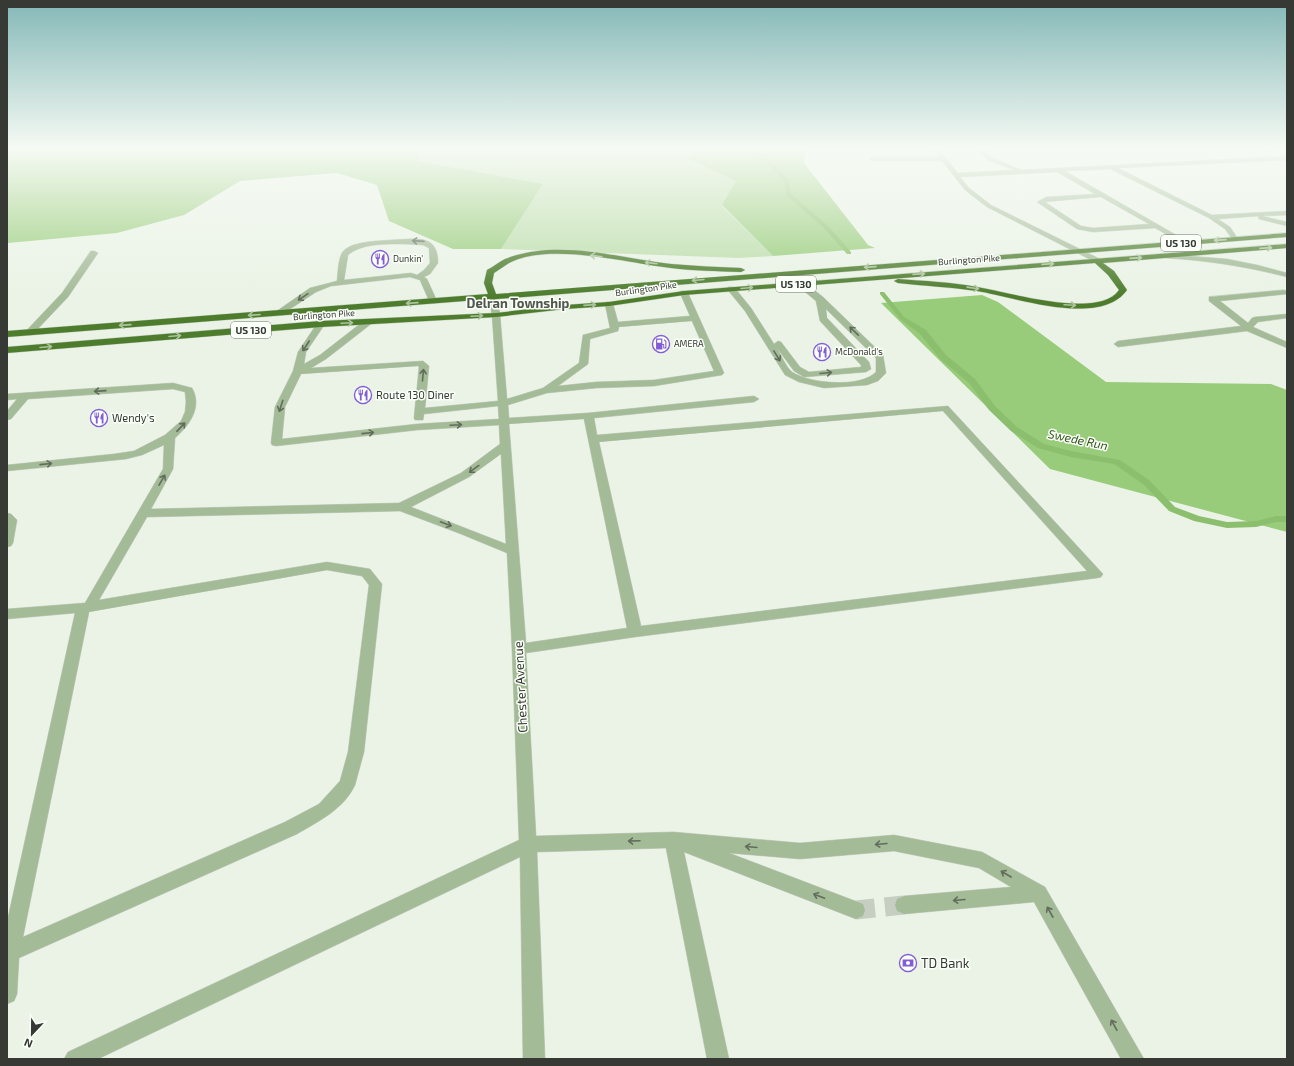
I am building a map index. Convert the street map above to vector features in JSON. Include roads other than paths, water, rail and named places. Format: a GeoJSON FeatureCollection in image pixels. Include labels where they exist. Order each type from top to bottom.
{"type":"FeatureCollection","features":[{"type":"Feature","properties":{"kind":"highway","name":"Burlington Pike"},"geometry":{"type":"LineString","coordinates":[[7,334],[433,301],[492,298],[534,293],[1287,235]]}},
{"type":"Feature","properties":{"kind":"highway","name":"Burlington Pike"},"geometry":{"type":"LineString","coordinates":[[7,350],[320,324],[496,316],[565,307],[609,304],[684,293],[1287,246]]}},
{"type":"Feature","properties":{"kind":"highway"},"geometry":{"type":"LineString","coordinates":[[492,298],[488,284],[490,272],[502,262],[528,254],[566,253],[671,266],[788,273]]}},
{"type":"Feature","properties":{"kind":"highway"},"geometry":{"type":"LineString","coordinates":[[864,278],[989,291],[1046,303],[1092,306],[1118,297],[1123,290],[1111,273],[1097,261]]}},
{"type":"Feature","properties":{"kind":"street"},"geometry":{"type":"LineString","coordinates":[[978,198],[989,206],[1097,261]]}},
{"type":"Feature","properties":{"kind":"street"},"geometry":{"type":"LineString","coordinates":[[1070,198],[1044,200],[1093,230],[1156,226]]}},
{"type":"Feature","properties":{"kind":"street"},"geometry":{"type":"LineString","coordinates":[[1107,198],[1186,243]]}},
{"type":"Feature","properties":{"kind":"street"},"geometry":{"type":"LineString","coordinates":[[1172,198],[1211,217],[1228,228],[1235,239]]}},
{"type":"Feature","properties":{"kind":"street"},"geometry":{"type":"LineString","coordinates":[[1211,217],[1287,212]]}},
{"type":"Feature","properties":{"kind":"street"},"geometry":{"type":"LineString","coordinates":[[1250,215],[1287,224]]}},
{"type":"Feature","properties":{"kind":"street"},"geometry":{"type":"LineString","coordinates":[[340,283],[345,254],[353,248],[365,245],[406,241],[423,241],[431,245],[433,250],[434,263],[427,272],[419,277]]}},
{"type":"Feature","properties":{"kind":"street"},"geometry":{"type":"LineString","coordinates":[[29,333],[65,295],[94,253]]}},
{"type":"Feature","properties":{"kind":"street"},"geometry":{"type":"LineString","coordinates":[[1165,256],[1212,259],[1265,268],[1287,275]]}},
{"type":"Feature","properties":{"kind":"street"},"geometry":{"type":"LineString","coordinates":[[278,313],[313,290],[330,284],[411,275],[423,279],[433,301]]}},
{"type":"Feature","properties":{"kind":"street"},"geometry":{"type":"LineString","coordinates":[[731,289],[748,310],[788,373],[802,380],[824,385],[855,384],[875,379],[881,373],[880,357],[801,284]]}},
{"type":"Feature","properties":{"kind":"street"},"geometry":{"type":"LineString","coordinates":[[1284,292],[1212,299],[1229,311],[1248,328],[1287,345]]}},
{"type":"Feature","properties":{"kind":"street"},"geometry":{"type":"LineString","coordinates":[[420,411],[503,403],[546,390],[596,385],[654,383],[719,373],[684,293]]}},
{"type":"Feature","properties":{"kind":"street","name":"Chester Avenue"},"geometry":{"type":"LineString","coordinates":[[492,298],[496,316],[503,403],[519,649],[528,844],[534,1059]]}},
{"type":"Feature","properties":{"kind":"street"},"geometry":{"type":"LineString","coordinates":[[755,321],[767,328],[796,369],[807,375],[866,369],[866,364],[823,319],[820,300]]}},
{"type":"Feature","properties":{"kind":"street"},"geometry":{"type":"LineString","coordinates":[[546,390],[583,364],[586,337],[615,329],[609,304]]}},
{"type":"Feature","properties":{"kind":"street"},"geometry":{"type":"LineString","coordinates":[[1118,344],[1248,328],[1255,320],[1287,316]]}},
{"type":"Feature","properties":{"kind":"street"},"geometry":{"type":"LineString","coordinates":[[614,325],[695,318]]}},
{"type":"Feature","properties":{"kind":"street"},"geometry":{"type":"LineString","coordinates":[[298,371],[323,357],[368,322]]}},
{"type":"Feature","properties":{"kind":"street"},"geometry":{"type":"LineString","coordinates":[[320,324],[302,352],[298,371],[280,407],[276,443],[418,428],[588,416],[754,399]]}},
{"type":"Feature","properties":{"kind":"street"},"geometry":{"type":"LineString","coordinates":[[298,371],[420,363],[424,366],[418,428]]}},
{"type":"Feature","properties":{"kind":"street"},"geometry":{"type":"LineString","coordinates":[[7,397],[173,386],[189,390],[192,400],[186,421],[170,438],[136,453],[7,468]]}},
{"type":"Feature","properties":{"kind":"street"},"geometry":{"type":"LineString","coordinates":[[7,417],[25,396]]}},
{"type":"Feature","properties":{"kind":"street"},"geometry":{"type":"LineString","coordinates":[[519,649],[635,632],[1097,574],[945,408],[593,438]]}},
{"type":"Feature","properties":{"kind":"street"},"geometry":{"type":"LineString","coordinates":[[588,416],[635,632]]}},
{"type":"Feature","properties":{"kind":"street"},"geometry":{"type":"LineString","coordinates":[[7,994],[10,952],[86,608],[168,469],[170,438]]}},
{"type":"Feature","properties":{"kind":"street"},"geometry":{"type":"LineString","coordinates":[[401,507],[465,475],[505,446]]}},
{"type":"Feature","properties":{"kind":"street"},"geometry":{"type":"LineString","coordinates":[[143,513],[401,507],[512,551]]}},
{"type":"Feature","properties":{"kind":"street"},"geometry":{"type":"LineString","coordinates":[[7,517],[11,520],[7,543]]}},
{"type":"Feature","properties":{"kind":"street"},"geometry":{"type":"LineString","coordinates":[[7,614],[86,608],[327,566],[366,572],[376,584],[356,752],[347,785],[325,809],[291,828],[10,952]]}},
{"type":"Feature","properties":{"kind":"street"},"geometry":{"type":"LineString","coordinates":[[673,840],[856,910]]}},
{"type":"Feature","properties":{"kind":"street"},"geometry":{"type":"LineString","coordinates":[[673,840],[718,1059]]}},
{"type":"Feature","properties":{"kind":"street"},"geometry":{"type":"LineString","coordinates":[[75,1059],[528,844],[673,840],[800,851],[894,843],[982,860],[1040,893],[1133,1059]]}},
{"type":"Feature","properties":{"kind":"street"},"geometry":{"type":"LineString","coordinates":[[904,905],[1040,893]]}},
{"type":"Feature","properties":{"kind":"waterway","name":"Swede Run"},"geometry":{"type":"LineString","coordinates":[[792,198],[826,227],[849,253]]}},
{"type":"Feature","properties":{"kind":"waterway","name":"Swede Run"},"geometry":{"type":"LineString","coordinates":[[882,293],[902,318],[923,332],[943,357],[972,381],[992,408],[1014,429],[1041,446],[1071,454],[1117,462],[1146,482],[1172,509],[1197,519],[1227,525],[1256,524],[1276,519],[1287,519]]}},
{"type":"Feature","properties":{"kind":"tunnel"},"geometry":{"type":"LineString","coordinates":[[856,910],[904,905]]}},
{"type":"Feature","properties":{"kind":"place","name":"Dunkin'"},"geometry":{"type":"Point","coordinates":[380,259]}},
{"type":"Feature","properties":{"kind":"place","name":"AMERA"},"geometry":{"type":"Point","coordinates":[661,344]}},
{"type":"Feature","properties":{"kind":"place","name":"McDonald's"},"geometry":{"type":"Point","coordinates":[822,352]}},
{"type":"Feature","properties":{"kind":"place","name":"Route 130 Diner"},"geometry":{"type":"Point","coordinates":[363,395]}},
{"type":"Feature","properties":{"kind":"place","name":"Wendy's"},"geometry":{"type":"Point","coordinates":[99,418]}},
{"type":"Feature","properties":{"kind":"place","name":"TD Bank"},"geometry":{"type":"Point","coordinates":[908,963]}},
{"type":"Feature","properties":{"kind":"district","name":"Delran Township"},"geometry":{"type":"Point","coordinates":[518,303]}}]}
